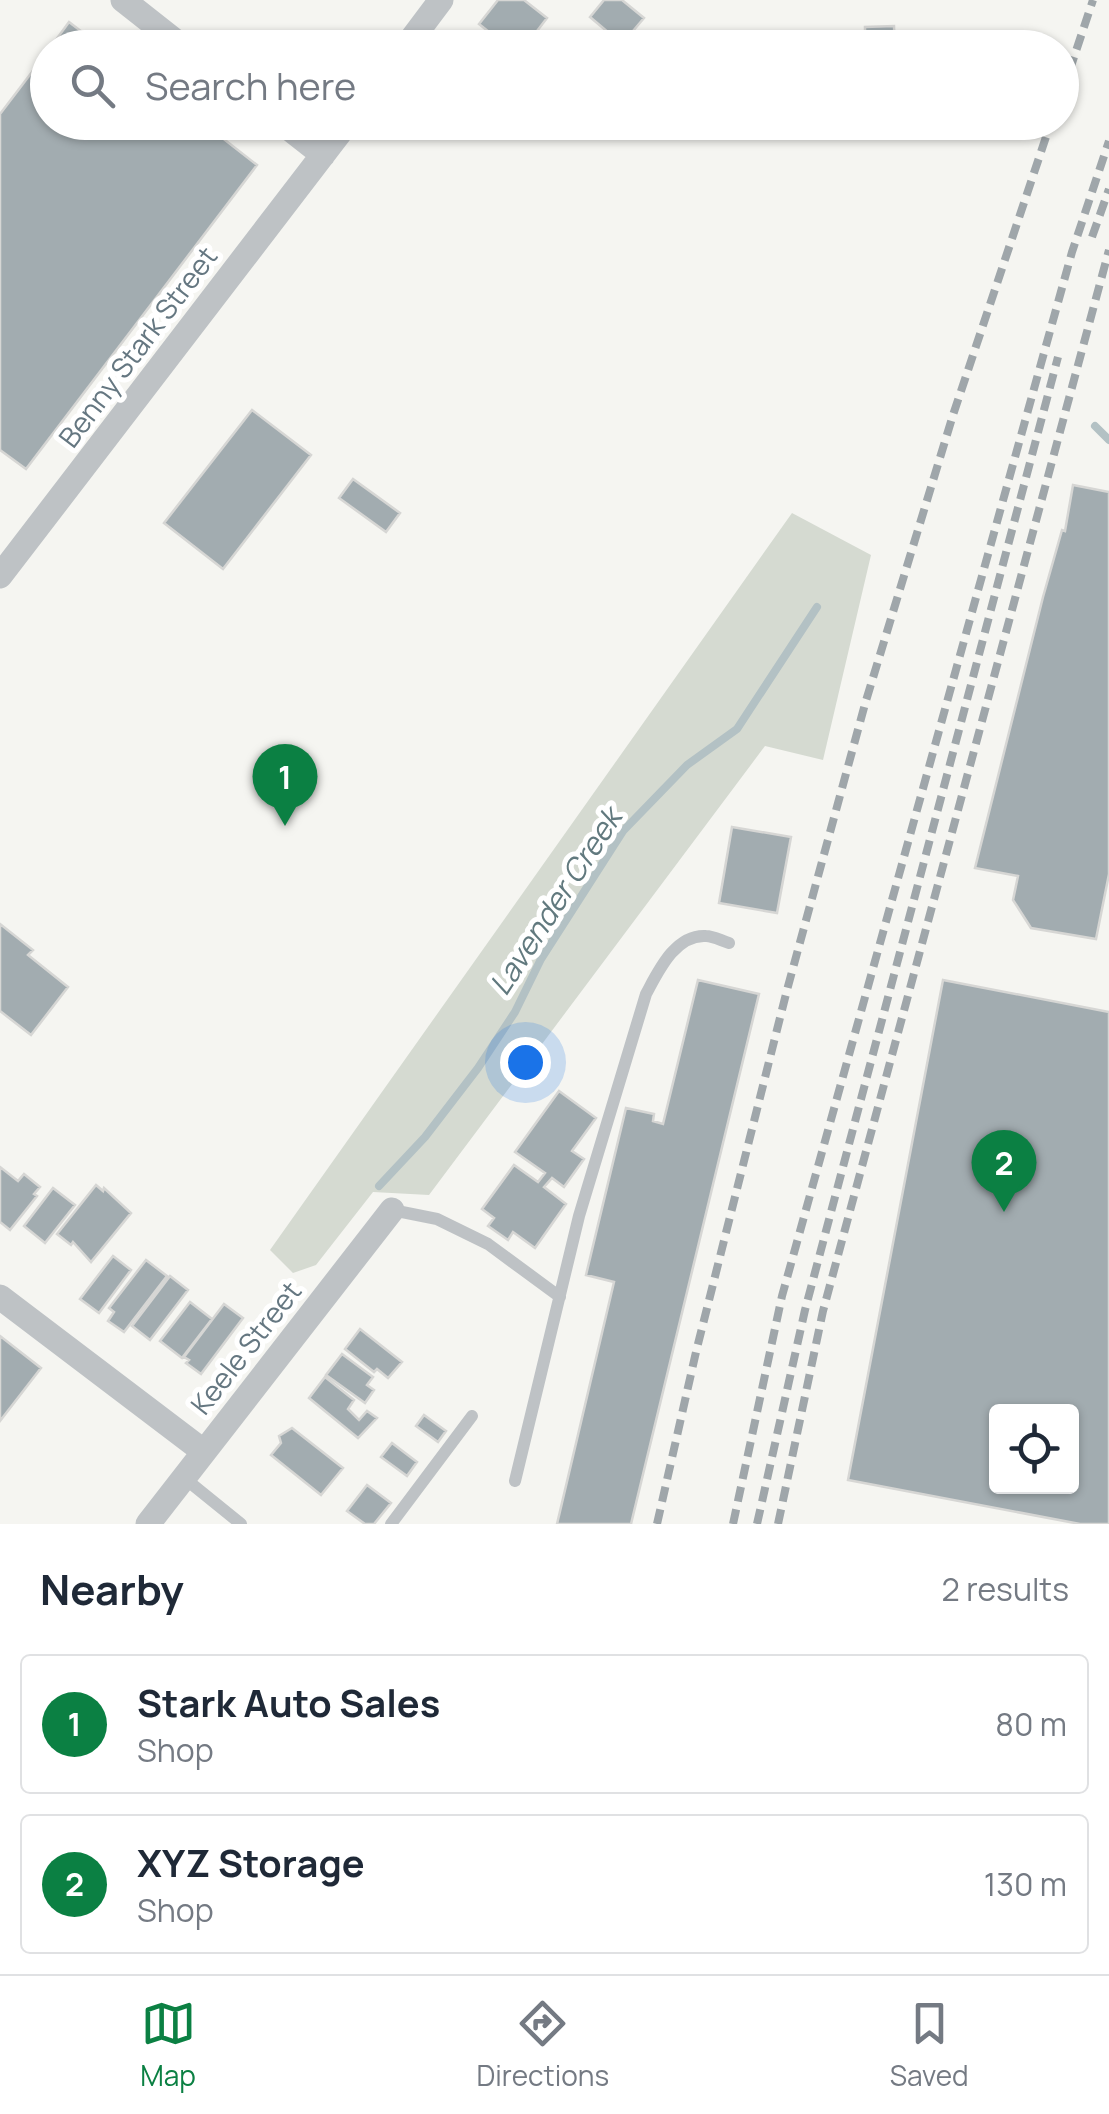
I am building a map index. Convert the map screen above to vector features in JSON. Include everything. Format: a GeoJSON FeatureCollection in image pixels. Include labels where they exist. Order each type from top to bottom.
{"type":"FeatureCollection","features":[{"type":"Feature","properties":{"kind":"street"},"geometry":{"type":"LineString","coordinates":[[123,0],[161,30]]}},
{"type":"Feature","properties":{"kind":"street"},"geometry":{"type":"LineString","coordinates":[[418,30],[441,0]]}},
{"type":"Feature","properties":{"kind":"street"},"geometry":{"type":"LineString","coordinates":[[304,140],[324,155]]}},
{"type":"Feature","properties":{"kind":"street","name":"Benny Stark Street"},"geometry":{"type":"LineString","coordinates":[[0,576],[335,140]]}},
{"type":"Feature","properties":{"kind":"street","name":"Keele Street"},"geometry":{"type":"LineString","coordinates":[[148,1524],[392,1210]]}},
{"type":"Feature","properties":{"kind":"street"},"geometry":{"type":"LineString","coordinates":[[0,1297],[202,1451]]}},
{"type":"Feature","properties":{"kind":"lane"},"geometry":{"type":"LineString","coordinates":[[514,1482],[580,1216],[646,994],[664,962],[683,942],[704,936],[729,944]]}},
{"type":"Feature","properties":{"kind":"lane"},"geometry":{"type":"LineString","coordinates":[[392,1210],[438,1219],[488,1244],[560,1297]]}},
{"type":"Feature","properties":{"kind":"lane"},"geometry":{"type":"LineString","coordinates":[[391,1524],[472,1416]]}},
{"type":"Feature","properties":{"kind":"lane"},"geometry":{"type":"LineString","coordinates":[[183,1477],[241,1524]]}},
{"type":"Feature","properties":{"kind":"shaded area"},"geometry":{"type":"Polygon","coordinates":[[[792,513],[871,555],[823,760],[765,746],[429,1195],[373,1192],[316,1265],[293,1273],[270,1250],[792,513]]]}},
{"type":"Feature","properties":{"kind":"building"},"geometry":{"type":"Polygon","coordinates":[[[498,0],[524,0],[547,18],[538,30],[486,30],[479,24],[498,0]]]}},
{"type":"Feature","properties":{"kind":"building"},"geometry":{"type":"Polygon","coordinates":[[[604,0],[622,0],[644,18],[634,30],[605,30],[590,17],[604,0]]]}},
{"type":"Feature","properties":{"kind":"building"},"geometry":{"type":"Polygon","coordinates":[[[69,22],[79,30],[63,30],[69,22]]]}},
{"type":"Feature","properties":{"kind":"building"},"geometry":{"type":"Polygon","coordinates":[[[894,26],[894,30],[865,30],[894,26]]]}},
{"type":"Feature","properties":{"kind":"building"},"geometry":{"type":"Polygon","coordinates":[[[30,75],[30,140],[225,140],[257,165],[26,469],[0,450],[0,114],[30,75]]]}},
{"type":"Feature","properties":{"kind":"building"},"geometry":{"type":"Polygon","coordinates":[[[252,410],[311,455],[223,569],[164,523],[252,410]]]}},
{"type":"Feature","properties":{"kind":"building"},"geometry":{"type":"Polygon","coordinates":[[[353,479],[400,513],[386,532],[339,498],[353,479]]]}},
{"type":"Feature","properties":{"kind":"building"},"geometry":{"type":"Polygon","coordinates":[[[1073,485],[1109,492],[1109,874],[1096,939],[1031,928],[1013,900],[1018,876],[975,868],[1043,597],[1062,530],[1065,531],[1073,485]]]}},
{"type":"Feature","properties":{"kind":"building"},"geometry":{"type":"Polygon","coordinates":[[[732,827],[791,837],[777,913],[719,903],[732,827]]]}},
{"type":"Feature","properties":{"kind":"building"},"geometry":{"type":"Polygon","coordinates":[[[0,924],[33,950],[28,955],[68,987],[31,1035],[0,1011],[0,924]]]}},
{"type":"Feature","properties":{"kind":"building"},"geometry":{"type":"Polygon","coordinates":[[[698,980],[759,994],[631,1524],[557,1524],[614,1282],[586,1275],[626,1108],[654,1114],[653,1121],[663,1124],[698,980]]]}},
{"type":"Feature","properties":{"kind":"building"},"geometry":{"type":"Polygon","coordinates":[[[943,980],[1109,1012],[1109,1524],[1080,1524],[848,1480],[943,980]]]}},
{"type":"Feature","properties":{"kind":"building"},"geometry":{"type":"Polygon","coordinates":[[[559,1091],[596,1118],[572,1151],[584,1159],[564,1187],[552,1178],[544,1187],[566,1204],[535,1248],[513,1232],[508,1240],[488,1226],[494,1218],[482,1209],[514,1165],[538,1182],[545,1173],[515,1152],[559,1091]]]}},
{"type":"Feature","properties":{"kind":"building"},"geometry":{"type":"Polygon","coordinates":[[[0,1167],[18,1181],[24,1174],[40,1187],[10,1230],[0,1222],[0,1167]]]}},
{"type":"Feature","properties":{"kind":"building"},"geometry":{"type":"Polygon","coordinates":[[[96,1185],[131,1213],[91,1262],[73,1242],[71,1245],[57,1234],[96,1185]]]}},
{"type":"Feature","properties":{"kind":"building"},"geometry":{"type":"Polygon","coordinates":[[[53,1188],[75,1205],[45,1243],[24,1226],[53,1188]]]}},
{"type":"Feature","properties":{"kind":"building"},"geometry":{"type":"Polygon","coordinates":[[[113,1256],[131,1270],[99,1313],[80,1299],[113,1256]]]}},
{"type":"Feature","properties":{"kind":"building"},"geometry":{"type":"Polygon","coordinates":[[[146,1260],[167,1276],[124,1332],[108,1321],[114,1312],[109,1308],[146,1260]]]}},
{"type":"Feature","properties":{"kind":"building"},"geometry":{"type":"Polygon","coordinates":[[[170,1276],[188,1290],[150,1340],[132,1326],[170,1276]]]}},
{"type":"Feature","properties":{"kind":"building"},"geometry":{"type":"Polygon","coordinates":[[[190,1302],[212,1319],[182,1358],[160,1341],[190,1302]]]}},
{"type":"Feature","properties":{"kind":"building"},"geometry":{"type":"Polygon","coordinates":[[[224,1304],[243,1318],[201,1374],[184,1357],[224,1304]]]}},
{"type":"Feature","properties":{"kind":"building"},"geometry":{"type":"Polygon","coordinates":[[[360,1329],[402,1362],[388,1378],[345,1349],[360,1329]]]}},
{"type":"Feature","properties":{"kind":"building"},"geometry":{"type":"Polygon","coordinates":[[[0,1336],[41,1368],[0,1421],[0,1336]]]}},
{"type":"Feature","properties":{"kind":"building"},"geometry":{"type":"Polygon","coordinates":[[[342,1354],[373,1377],[367,1385],[374,1390],[365,1403],[326,1375],[342,1354]]]}},
{"type":"Feature","properties":{"kind":"building"},"geometry":{"type":"Polygon","coordinates":[[[325,1377],[354,1400],[348,1409],[359,1420],[367,1411],[377,1418],[358,1438],[309,1398],[325,1377]]]}},
{"type":"Feature","properties":{"kind":"building"},"geometry":{"type":"Polygon","coordinates":[[[424,1415],[446,1431],[438,1442],[416,1426],[424,1415]]]}},
{"type":"Feature","properties":{"kind":"building"},"geometry":{"type":"Polygon","coordinates":[[[292,1428],[343,1468],[321,1495],[271,1455],[281,1443],[279,1436],[292,1428]]]}},
{"type":"Feature","properties":{"kind":"building"},"geometry":{"type":"Polygon","coordinates":[[[392,1443],[417,1462],[407,1476],[381,1457],[392,1443]]]}},
{"type":"Feature","properties":{"kind":"building"},"geometry":{"type":"Polygon","coordinates":[[[367,1485],[391,1503],[374,1524],[365,1524],[347,1511],[367,1485]]]}},
{"type":"Feature","properties":{"kind":"waterway","name":"Lavender Creek"},"geometry":{"type":"LineString","coordinates":[[1095,426],[1109,440]]}},
{"type":"Feature","properties":{"kind":"waterway","name":"Lavender Creek"},"geometry":{"type":"LineString","coordinates":[[379,1186],[425,1137],[478,1068],[515,1012],[541,959],[623,831],[687,765],[737,729],[817,607]]}},
{"type":"Feature","properties":{"kind":"railway"},"geometry":{"type":"LineString","coordinates":[[1079,42],[1093,0]]}},
{"type":"Feature","properties":{"kind":"railway"},"geometry":{"type":"LineString","coordinates":[[657,1524],[787,990],[865,704],[953,415],[1045,140]]}},
{"type":"Feature","properties":{"kind":"railway"},"geometry":{"type":"LineString","coordinates":[[733,1524],[782,1296],[1072,252],[1109,141]]}},
{"type":"Feature","properties":{"kind":"railway"},"geometry":{"type":"LineString","coordinates":[[1092,237],[1109,189]]}},
{"type":"Feature","properties":{"kind":"railway"},"geometry":{"type":"LineString","coordinates":[[778,1524],[823,1311],[1109,250]]}},
{"type":"Feature","properties":{"kind":"railway"},"geometry":{"type":"LineString","coordinates":[[757,1524],[805,1310],[1058,357]]}},
{"type":"Feature","properties":{"kind":"place","name":"Stark Auto Sales"},"geometry":{"type":"Point","coordinates":[285,826]}},
{"type":"Feature","properties":{"kind":"place","name":"XYZ Storage"},"geometry":{"type":"Point","coordinates":[1004,1212]}}]}
